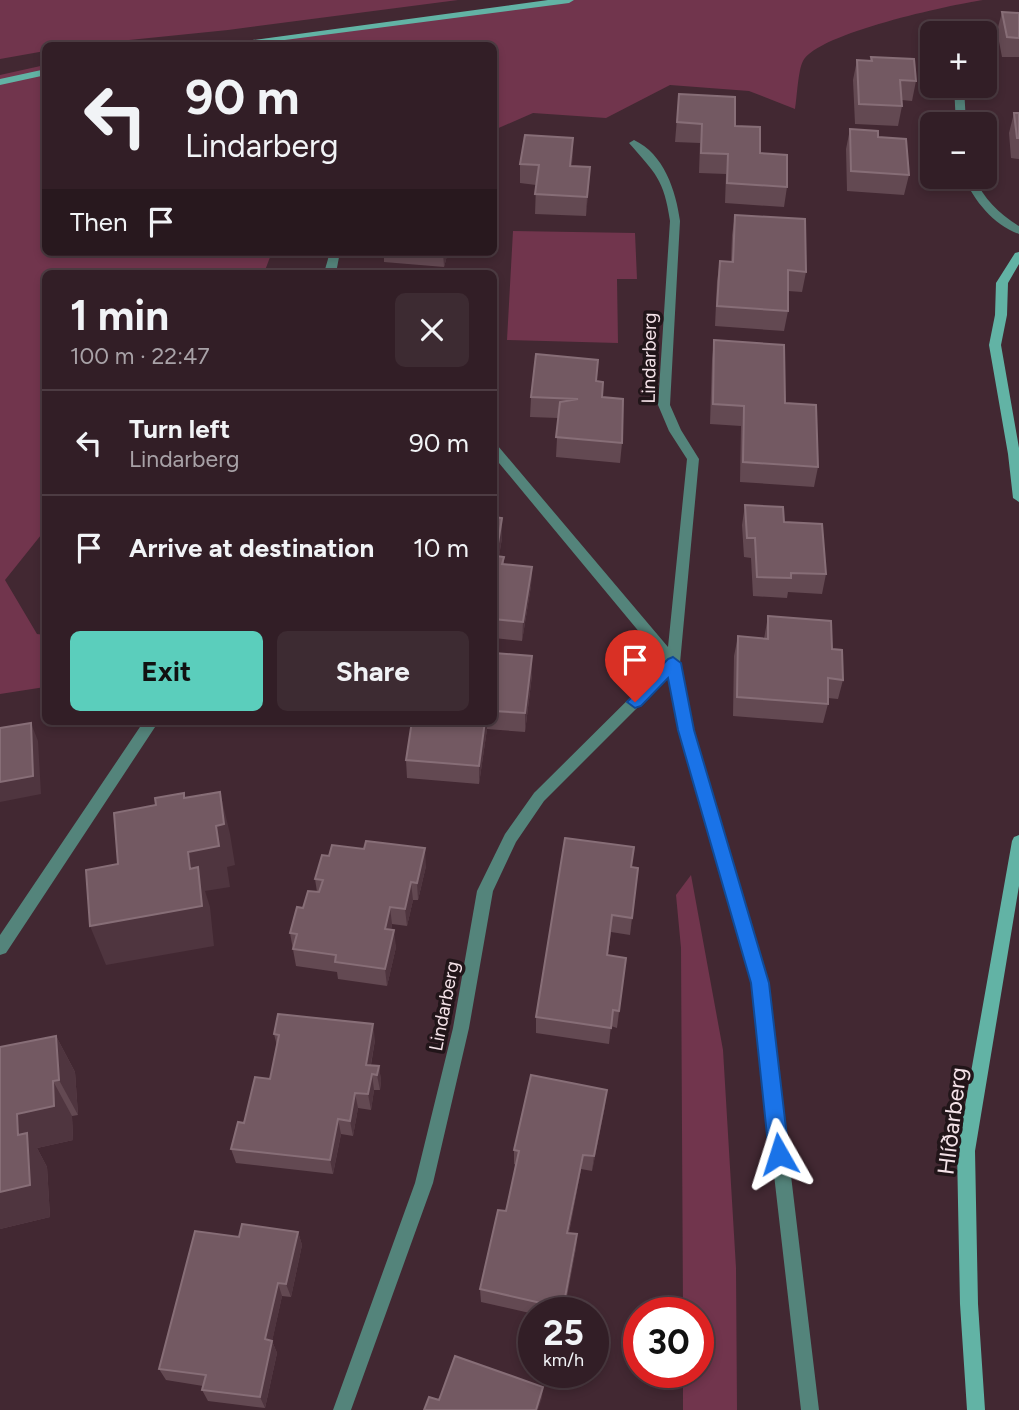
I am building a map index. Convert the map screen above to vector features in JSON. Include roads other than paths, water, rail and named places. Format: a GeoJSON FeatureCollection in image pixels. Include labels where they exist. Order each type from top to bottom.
{"type":"FeatureCollection","features":[{"type":"Feature","properties":{"kind":"street"},"geometry":{"type":"LineString","coordinates":[[244,42],[569,0]]}},
{"type":"Feature","properties":{"kind":"street"},"geometry":{"type":"LineString","coordinates":[[0,82],[42,73]]}},
{"type":"Feature","properties":{"kind":"street","name":"Lindarberg"},"geometry":{"type":"LineString","coordinates":[[634,143],[656,163],[671,191],[675,221],[664,405],[675,431],[693,459],[673,663],[686,730],[760,983],[810,1410]]}},
{"type":"Feature","properties":{"kind":"street"},"geometry":{"type":"LineString","coordinates":[[975,189],[995,216],[1019,231]]}},
{"type":"Feature","properties":{"kind":"street"},"geometry":{"type":"LineString","coordinates":[[1019,255],[1002,283],[1001,315],[995,345],[1019,498]]}},
{"type":"Feature","properties":{"kind":"street","name":"Lindarberg"},"geometry":{"type":"LineString","coordinates":[[497,453],[673,663]]}},
{"type":"Feature","properties":{"kind":"street","name":"Lindarberg"},"geometry":{"type":"LineString","coordinates":[[342,1410],[425,1183],[461,1028],[485,891],[510,838],[539,797],[673,663]]}},
{"type":"Feature","properties":{"kind":"street"},"geometry":{"type":"LineString","coordinates":[[0,948],[149,725]]}},
{"type":"Feature","properties":{"kind":"street","name":"Hlíðarberg"},"geometry":{"type":"LineString","coordinates":[[976,1410],[969,1304],[966,1152],[1019,841]]}}]}
